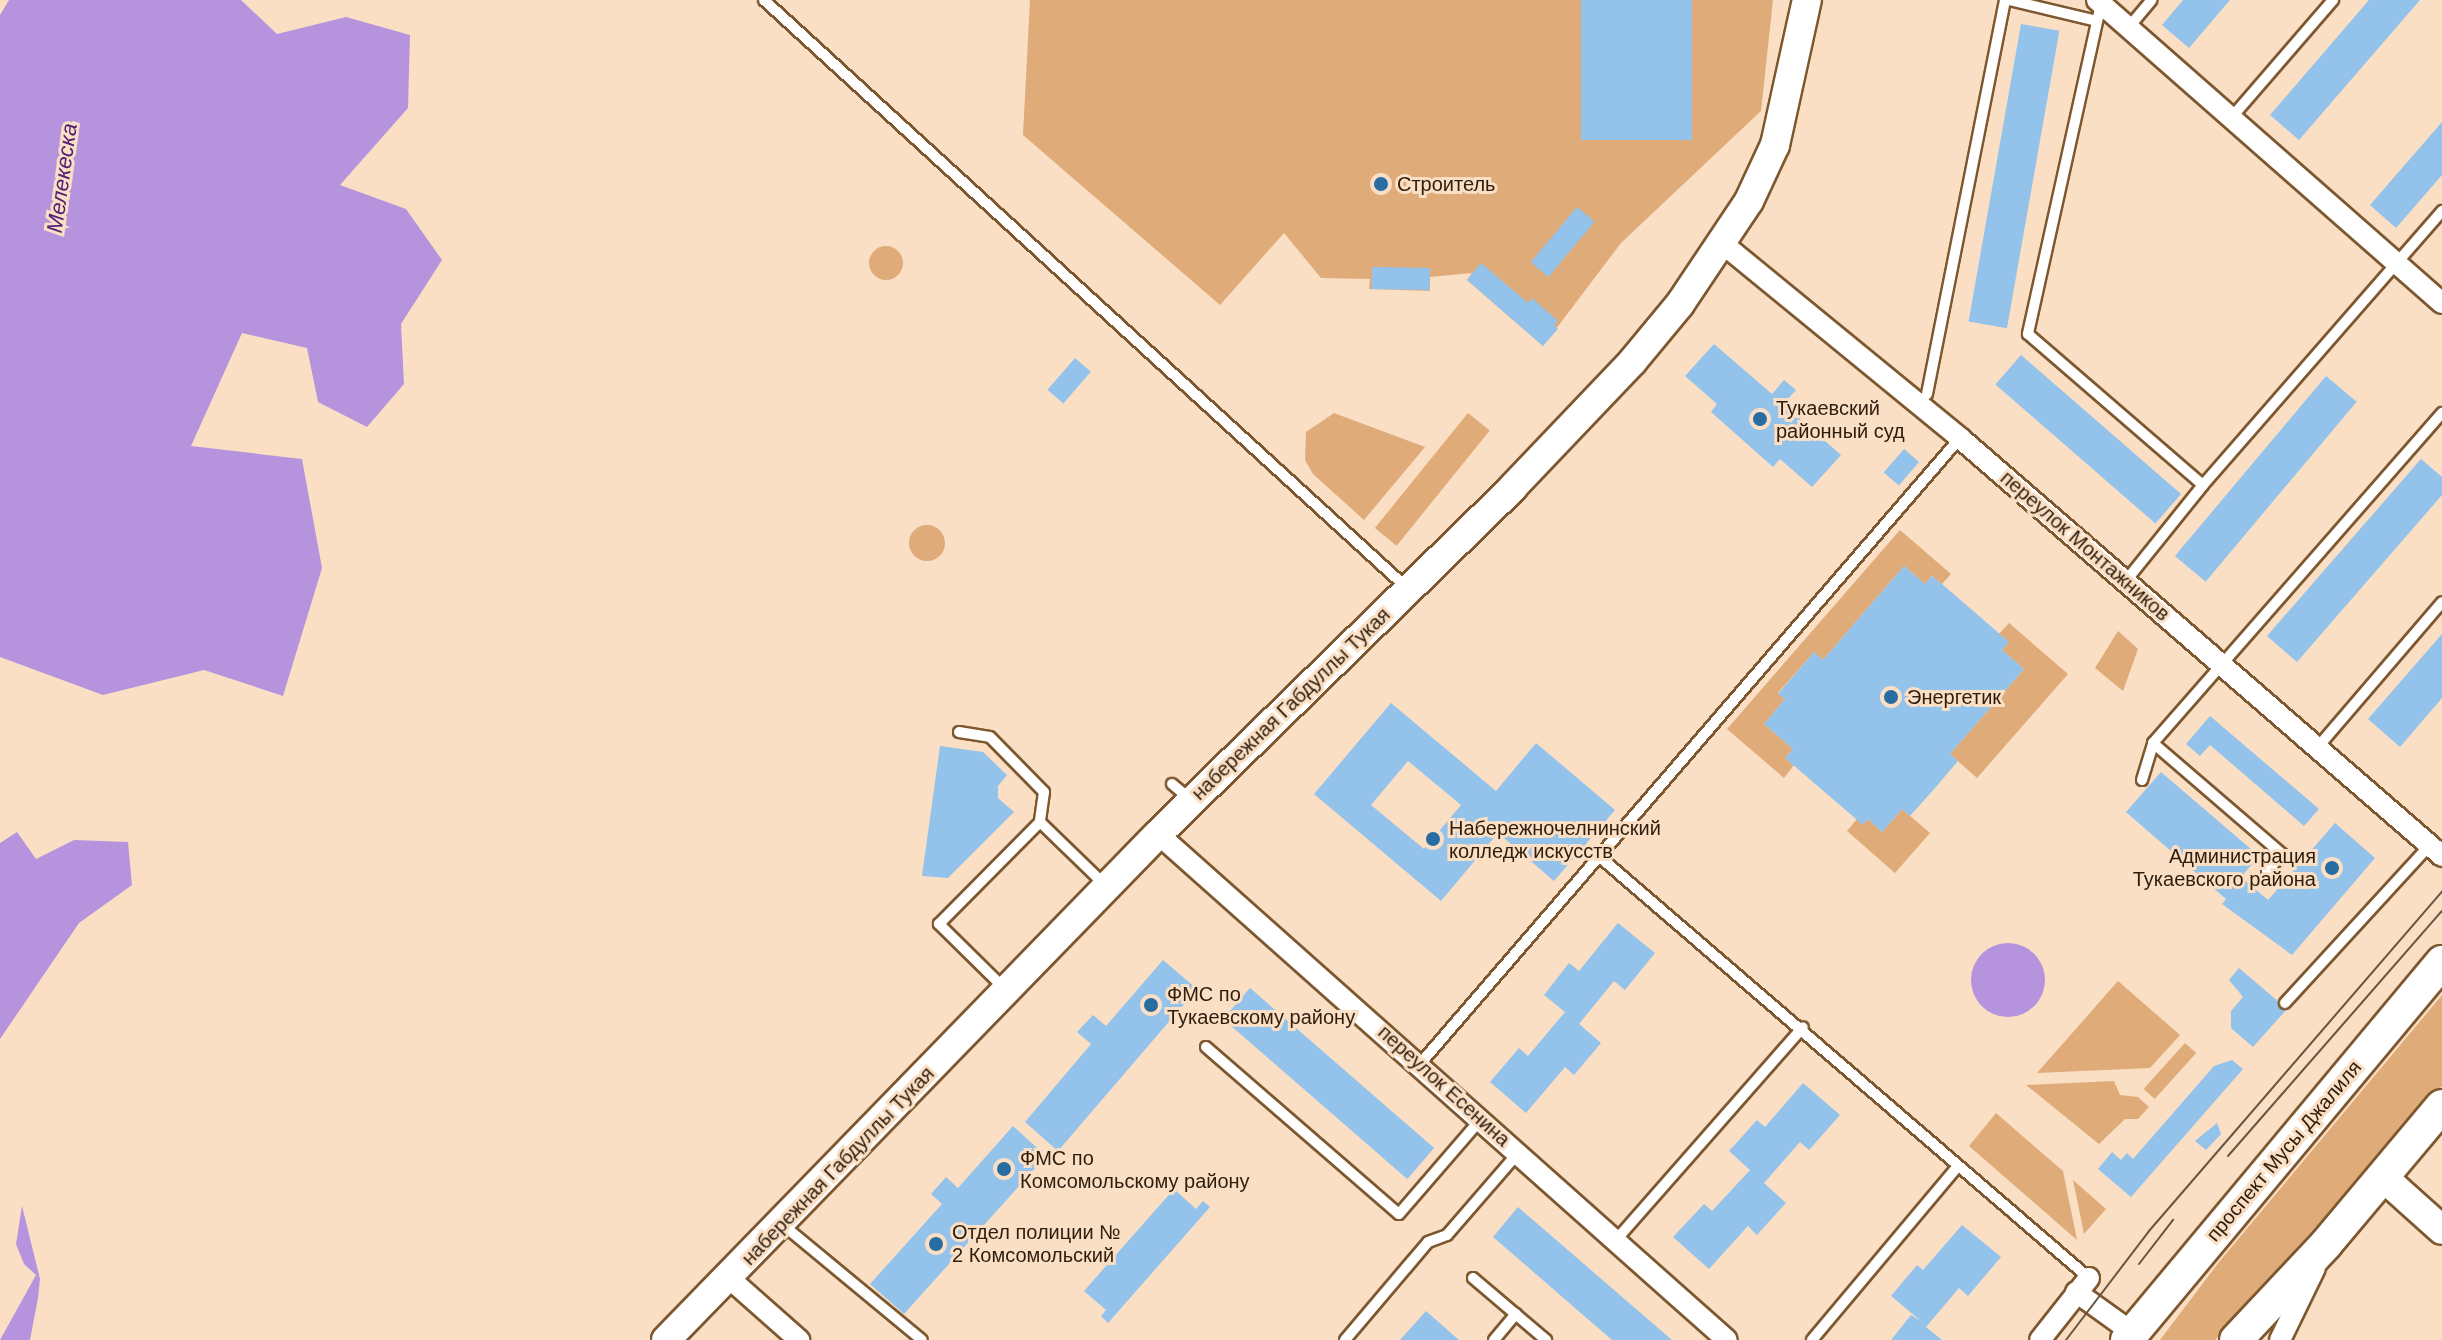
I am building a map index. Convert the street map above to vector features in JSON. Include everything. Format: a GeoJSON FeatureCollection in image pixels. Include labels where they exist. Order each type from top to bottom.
{"type":"FeatureCollection","features":[{"type":"Feature","properties":{"kind":"main road","name":"набережная Габдуллы Тукая"},"geometry":{"type":"LineString","coordinates":[[666,1340],[783,1225],[1158,834],[1182,792],[1409,589],[1610,387],[1722,243],[1775,145],[1807,0]]}},
{"type":"Feature","properties":{"kind":"main road","name":"проспект Мусы Джалиля"},"geometry":{"type":"LineString","coordinates":[[2130,1336],[2442,962]]}},
{"type":"Feature","properties":{"kind":"main road"},"geometry":{"type":"LineString","coordinates":[[2236,1340],[2326,1244],[2442,1106]]}},
{"type":"Feature","properties":{"kind":"main road"},"geometry":{"type":"LineString","coordinates":[[2383,1177],[2442,1230]]}},
{"type":"Feature","properties":{"kind":"street"},"geometry":{"type":"LineString","coordinates":[[2098,8],[2129,27],[2442,303]]}},
{"type":"Feature","properties":{"kind":"street","name":"переулок Монтажников"},"geometry":{"type":"LineString","coordinates":[[1722,243],[1960,438],[2438,850]]}},
{"type":"Feature","properties":{"kind":"street","name":"переулок Есенина"},"geometry":{"type":"LineString","coordinates":[[1158,834],[1420,1064],[1722,1339]]}},
{"type":"Feature","properties":{"kind":"street"},"geometry":{"type":"LineString","coordinates":[[2280,1340],[2326,1244]]}},
{"type":"Feature","properties":{"kind":"street"},"geometry":{"type":"LineString","coordinates":[[729,1278],[799,1340]]}},
{"type":"Feature","properties":{"kind":"street"},"geometry":{"type":"LineString","coordinates":[[2040,1340],[2082,1285],[2130,1336]]}},
{"type":"Feature","properties":{"kind":"lane"},"geometry":{"type":"LineString","coordinates":[[764,0],[1409,589]]}},
{"type":"Feature","properties":{"kind":"lane"},"geometry":{"type":"LineString","coordinates":[[1927,394],[2007,0],[2098,8],[2028,334],[2203,485]]}},
{"type":"Feature","properties":{"kind":"lane"},"geometry":{"type":"LineString","coordinates":[[2129,27],[2152,0]]}},
{"type":"Feature","properties":{"kind":"lane"},"geometry":{"type":"LineString","coordinates":[[2232,117],[2333,0]]}},
{"type":"Feature","properties":{"kind":"lane"},"geometry":{"type":"LineString","coordinates":[[2125,582],[2203,485],[2442,211]]}},
{"type":"Feature","properties":{"kind":"lane"},"geometry":{"type":"LineString","coordinates":[[2142,780],[2153,743],[2224,667],[2442,413]]}},
{"type":"Feature","properties":{"kind":"lane"},"geometry":{"type":"LineString","coordinates":[[1420,1064],[1601,858],[1960,438]]}},
{"type":"Feature","properties":{"kind":"lane"},"geometry":{"type":"LineString","coordinates":[[2317,748],[2442,602]]}},
{"type":"Feature","properties":{"kind":"lane"},"geometry":{"type":"LineString","coordinates":[[959,732],[990,737],[1044,792],[1040,822],[939,924],[1007,991]]}},
{"type":"Feature","properties":{"kind":"lane"},"geometry":{"type":"LineString","coordinates":[[2153,743],[2282,854],[2267,871]]}},
{"type":"Feature","properties":{"kind":"lane"},"geometry":{"type":"LineString","coordinates":[[1040,822],[1107,887]]}},
{"type":"Feature","properties":{"kind":"lane"},"geometry":{"type":"LineString","coordinates":[[2285,1003],[2438,850]]}},
{"type":"Feature","properties":{"kind":"lane"},"geometry":{"type":"LineString","coordinates":[[1601,858],[1803,1027],[1958,1166],[2082,1285]]}},
{"type":"Feature","properties":{"kind":"lane"},"geometry":{"type":"LineString","coordinates":[[1616,1240],[1803,1027]]}},
{"type":"Feature","properties":{"kind":"lane"},"geometry":{"type":"LineString","coordinates":[[1206,1047],[1399,1214],[1481,1119]]}},
{"type":"Feature","properties":{"kind":"lane"},"geometry":{"type":"LineString","coordinates":[[1345,1340],[1428,1242],[1447,1235],[1518,1153]]}},
{"type":"Feature","properties":{"kind":"lane"},"geometry":{"type":"LineString","coordinates":[[1812,1340],[1958,1166]]}},
{"type":"Feature","properties":{"kind":"lane"},"geometry":{"type":"LineString","coordinates":[[783,1225],[922,1340]]}},
{"type":"Feature","properties":{"kind":"lane"},"geometry":{"type":"LineString","coordinates":[[1473,1278],[1546,1340]]}},
{"type":"Feature","properties":{"kind":"lane"},"geometry":{"type":"LineString","coordinates":[[1494,1340],[1516,1314]]}},
{"type":"Feature","properties":{"kind":"shaded area","name":"Строитель"},"geometry":{"type":"Polygon","coordinates":[[[1030,0],[1773,0],[1761,111],[1621,243],[1543,346],[1467,280],[1472,273],[1430,277],[1430,291],[1369,289],[1370,279],[1321,278],[1284,233],[1220,305],[1023,135],[1030,0]]]}},
{"type":"Feature","properties":{"kind":"shaded area"},"geometry":{"type":"Polygon","coordinates":[[[886,246],[898,251],[903,263],[898,275],[886,280],[874,275],[869,263],[874,251],[886,246]]]}},
{"type":"Feature","properties":{"kind":"shaded area"},"geometry":{"type":"Polygon","coordinates":[[[1334,413],[1425,447],[1364,520],[1313,474],[1305,460],[1306,432],[1334,413]]]}},
{"type":"Feature","properties":{"kind":"shaded area"},"geometry":{"type":"Polygon","coordinates":[[[1468,413],[1490,431],[1397,546],[1375,528],[1468,413]]]}},
{"type":"Feature","properties":{"kind":"shaded area"},"geometry":{"type":"Polygon","coordinates":[[[927,525],[940,530],[945,543],[940,556],[927,561],[914,556],[909,543],[914,530],[927,525]]]}},
{"type":"Feature","properties":{"kind":"shaded area"},"geometry":{"type":"Polygon","coordinates":[[[1900,530],[1951,574],[1942,584],[1932,576],[1925,584],[1904,566],[1823,660],[1814,652],[1778,693],[1785,699],[1764,724],[1793,749],[1785,758],[1794,765],[1784,778],[1727,729],[1900,530]]]}},
{"type":"Feature","properties":{"kind":"shaded area"},"geometry":{"type":"Polygon","coordinates":[[[2009,623],[2068,674],[1977,778],[1950,754],[2024,669],[2002,650],[2009,642],[1999,634],[2009,623]]]}},
{"type":"Feature","properties":{"kind":"shaded area"},"geometry":{"type":"Polygon","coordinates":[[[2118,631],[2138,649],[2123,691],[2095,668],[2118,631]]]}},
{"type":"Feature","properties":{"kind":"shaded area"},"geometry":{"type":"Polygon","coordinates":[[[1902,809],[1930,833],[1895,873],[1847,831],[1857,819],[1863,825],[1868,819],[1882,832],[1902,809]]]}},
{"type":"Feature","properties":{"kind":"shaded area"},"geometry":{"type":"Polygon","coordinates":[[[2118,981],[2180,1035],[2150,1068],[2037,1073],[2118,981]]]}},
{"type":"Feature","properties":{"kind":"shaded area"},"geometry":{"type":"Polygon","coordinates":[[[2442,995],[2442,1086],[2215,1340],[2160,1340],[2219,1262],[2442,995]]]}},
{"type":"Feature","properties":{"kind":"shaded area"},"geometry":{"type":"Polygon","coordinates":[[[2185,1043],[2196,1053],[2155,1099],[2144,1089],[2185,1043]]]}},
{"type":"Feature","properties":{"kind":"shaded area"},"geometry":{"type":"Polygon","coordinates":[[[2114,1081],[2120,1095],[2138,1097],[2149,1107],[2138,1119],[2125,1119],[2099,1144],[2026,1085],[2114,1081]]]}},
{"type":"Feature","properties":{"kind":"shaded area"},"geometry":{"type":"Polygon","coordinates":[[[1996,1113],[2063,1171],[2077,1240],[1969,1146],[1996,1113]]]}},
{"type":"Feature","properties":{"kind":"shaded area"},"geometry":{"type":"Polygon","coordinates":[[[2073,1180],[2106,1209],[2084,1234],[2073,1180]]]}},
{"type":"Feature","properties":{"kind":"water","name":"Мелекеска"},"geometry":{"type":"Polygon","coordinates":[[[9,0],[241,0],[277,34],[346,17],[410,35],[408,108],[340,185],[406,209],[442,260],[401,324],[404,384],[367,427],[318,402],[307,348],[242,333],[191,446],[302,459],[322,568],[283,696],[204,670],[103,695],[0,657],[0,15],[9,0]]]}},
{"type":"Feature","properties":{"kind":"water"},"geometry":{"type":"Polygon","coordinates":[[[17,832],[36,859],[74,840],[128,842],[132,885],[79,923],[0,1039],[0,843],[17,832]]]}},
{"type":"Feature","properties":{"kind":"water"},"geometry":{"type":"Polygon","coordinates":[[[2008,943],[2022,946],[2034,954],[2042,966],[2045,980],[2042,994],[2034,1006],[2022,1014],[2008,1017],[1994,1014],[1982,1006],[1974,994],[1971,980],[1974,966],[1982,954],[1994,946],[2008,943]]]}},
{"type":"Feature","properties":{"kind":"water"},"geometry":{"type":"Polygon","coordinates":[[[22,1206],[40,1279],[38,1298],[30,1340],[0,1340],[36,1275],[24,1264],[16,1244],[22,1206]]]}},
{"type":"Feature","properties":{"kind":"building"},"geometry":{"type":"Polygon","coordinates":[[[1581,0],[1692,0],[1692,140],[1581,140],[1581,0]]]}},
{"type":"Feature","properties":{"kind":"building"},"geometry":{"type":"Polygon","coordinates":[[[2183,0],[2230,0],[2189,48],[2162,25],[2183,0]]]}},
{"type":"Feature","properties":{"kind":"building"},"geometry":{"type":"Polygon","coordinates":[[[2369,0],[2420,0],[2299,140],[2270,115],[2369,0]]]}},
{"type":"Feature","properties":{"kind":"building"},"geometry":{"type":"Polygon","coordinates":[[[2021,24],[2059,31],[2007,328],[1969,321],[2021,24]]]}},
{"type":"Feature","properties":{"kind":"building"},"geometry":{"type":"Polygon","coordinates":[[[2442,122],[2442,175],[2396,228],[2370,205],[2442,122]]]}},
{"type":"Feature","properties":{"kind":"building"},"geometry":{"type":"Polygon","coordinates":[[[1577,207],[1595,222],[1548,277],[1531,262],[1577,207]]]}},
{"type":"Feature","properties":{"kind":"building"},"geometry":{"type":"Polygon","coordinates":[[[1481,263],[1528,303],[1532,298],[1558,321],[1554,325],[1558,329],[1543,346],[1467,280],[1481,263]]]}},
{"type":"Feature","properties":{"kind":"building"},"geometry":{"type":"Polygon","coordinates":[[[1372,267],[1430,268],[1430,290],[1372,289],[1372,267]]]}},
{"type":"Feature","properties":{"kind":"building","name":"Тукаевский районный суд"},"geometry":{"type":"Polygon","coordinates":[[[1714,344],[1772,394],[1784,380],[1796,390],[1783,404],[1841,455],[1812,487],[1780,459],[1773,467],[1711,412],[1717,404],[1685,376],[1714,344]]]}},
{"type":"Feature","properties":{"kind":"building"},"geometry":{"type":"Polygon","coordinates":[[[2021,355],[2181,494],[2155,524],[1995,384],[2021,355]]]}},
{"type":"Feature","properties":{"kind":"building"},"geometry":{"type":"Polygon","coordinates":[[[1075,358],[1091,372],[1063,403],[1047,390],[1075,358]]]}},
{"type":"Feature","properties":{"kind":"building"},"geometry":{"type":"Polygon","coordinates":[[[2326,376],[2357,402],[2206,582],[2175,556],[2326,376]]]}},
{"type":"Feature","properties":{"kind":"building"},"geometry":{"type":"Polygon","coordinates":[[[1904,449],[1919,462],[1899,486],[1884,472],[1904,449]]]}},
{"type":"Feature","properties":{"kind":"building"},"geometry":{"type":"Polygon","coordinates":[[[2421,459],[2442,477],[2442,495],[2297,662],[2267,636],[2421,459]]]}},
{"type":"Feature","properties":{"kind":"building","name":"Энергетик"},"geometry":{"type":"Polygon","coordinates":[[[1904,566],[1925,584],[1932,576],[1942,584],[2009,642],[2002,650],[2024,669],[1950,754],[1958,761],[1935,788],[1910,816],[1902,809],[1882,832],[1868,819],[1863,825],[1785,758],[1793,749],[1764,724],[1785,699],[1778,694],[1814,652],[1823,660],[1904,566]]]}},
{"type":"Feature","properties":{"kind":"building"},"geometry":{"type":"Polygon","coordinates":[[[2442,634],[2442,698],[2400,747],[2368,719],[2442,634]]]}},
{"type":"Feature","properties":{"kind":"building"},"geometry":{"type":"Polygon","coordinates":[[[1391,703],[1496,791],[1536,743],[1615,810],[1554,881],[1498,833],[1441,901],[1314,794],[1391,703]],[[1408,761],[1371,805],[1424,849],[1461,805],[1408,761]]]}},
{"type":"Feature","properties":{"kind":"building"},"geometry":{"type":"Polygon","coordinates":[[[2210,716],[2319,809],[2304,826],[2210,745],[2200,756],[2186,744],[2210,716]]]}},
{"type":"Feature","properties":{"kind":"building"},"geometry":{"type":"Polygon","coordinates":[[[940,746],[983,752],[1007,775],[998,786],[998,798],[1014,812],[948,878],[922,876],[940,746]]]}},
{"type":"Feature","properties":{"kind":"building","name":"Администрация Тукаевского района"},"geometry":{"type":"Polygon","coordinates":[[[2161,772],[2259,856],[2241,877],[2268,900],[2335,823],[2375,858],[2292,955],[2222,904],[2226,899],[2126,812],[2161,772]]]}},
{"type":"Feature","properties":{"kind":"building"},"geometry":{"type":"Polygon","coordinates":[[[1618,923],[1655,953],[1625,990],[1614,981],[1579,1024],[1601,1043],[1574,1075],[1565,1067],[1526,1113],[1490,1082],[1519,1048],[1528,1056],[1565,1012],[1544,995],[1569,963],[1579,971],[1618,923]]]}},
{"type":"Feature","properties":{"kind":"building"},"geometry":{"type":"Polygon","coordinates":[[[1163,960],[1197,989],[1058,1151],[1025,1122],[1091,1044],[1077,1032],[1093,1015],[1106,1026],[1163,960]]]}},
{"type":"Feature","properties":{"kind":"building"},"geometry":{"type":"Polygon","coordinates":[[[2239,968],[2287,1009],[2253,1047],[2231,1028],[2231,1011],[2243,997],[2229,980],[2239,968]]]}},
{"type":"Feature","properties":{"kind":"building"},"geometry":{"type":"Polygon","coordinates":[[[1250,988],[1434,1148],[1407,1179],[1223,1019],[1250,988]]]}},
{"type":"Feature","properties":{"kind":"building"},"geometry":{"type":"Polygon","coordinates":[[[2232,1060],[2243,1069],[2131,1197],[2098,1169],[2112,1152],[2121,1160],[2127,1153],[2133,1159],[2214,1066],[2232,1060]]]}},
{"type":"Feature","properties":{"kind":"building"},"geometry":{"type":"Polygon","coordinates":[[[1803,1083],[1840,1115],[1809,1150],[1800,1142],[1764,1183],[1786,1203],[1757,1235],[1748,1226],[1709,1269],[1673,1237],[1704,1204],[1712,1211],[1750,1170],[1729,1151],[1757,1120],[1765,1127],[1803,1083]]]}},
{"type":"Feature","properties":{"kind":"building"},"geometry":{"type":"Polygon","coordinates":[[[2217,1123],[2221,1134],[2206,1150],[2195,1141],[2217,1123]]]}},
{"type":"Feature","properties":{"kind":"building","name":"Отдел полиции № 2 Комсомольский"},"geometry":{"type":"Polygon","coordinates":[[[1013,1126],[1046,1156],[904,1314],[870,1284],[942,1204],[931,1194],[946,1177],[958,1188],[1013,1126]]]}},
{"type":"Feature","properties":{"kind":"building"},"geometry":{"type":"Polygon","coordinates":[[[1174,1189],[1196,1209],[1203,1201],[1210,1207],[1108,1323],[1101,1316],[1106,1310],[1084,1291],[1174,1189]]]}},
{"type":"Feature","properties":{"kind":"building"},"geometry":{"type":"Polygon","coordinates":[[[1518,1207],[1672,1340],[1612,1340],[1493,1237],[1518,1207]]]}},
{"type":"Feature","properties":{"kind":"building"},"geometry":{"type":"Polygon","coordinates":[[[1962,1225],[2001,1257],[1968,1296],[1959,1288],[1926,1327],[1942,1340],[1891,1340],[1911,1315],[1921,1321],[1891,1296],[1917,1265],[1923,1270],[1962,1225]]]}},
{"type":"Feature","properties":{"kind":"building"},"geometry":{"type":"Polygon","coordinates":[[[1426,1311],[1459,1340],[1400,1340],[1426,1311]]]}},
{"type":"Feature","properties":{"kind":"tram line"},"geometry":{"type":"LineString","coordinates":[[2066,1340],[2149,1231],[2442,891]]}},
{"type":"Feature","properties":{"kind":"tram line"},"geometry":{"type":"LineString","coordinates":[[2228,1156],[2442,911]]}},
{"type":"Feature","properties":{"kind":"tram line"},"geometry":{"type":"LineString","coordinates":[[2139,1264],[2173,1220]]}},
{"type":"Feature","properties":{"kind":"place","name":"Строитель"},"geometry":{"type":"Point","coordinates":[1381,184]}},
{"type":"Feature","properties":{"kind":"place","name":"Тукаевский районный суд"},"geometry":{"type":"Point","coordinates":[1760,419]}},
{"type":"Feature","properties":{"kind":"place","name":"Энергетик"},"geometry":{"type":"Point","coordinates":[1891,697]}},
{"type":"Feature","properties":{"kind":"place","name":"Набережночелнинский колледж искусств"},"geometry":{"type":"Point","coordinates":[1433,839]}},
{"type":"Feature","properties":{"kind":"place","name":"Администрация Тукаевского района"},"geometry":{"type":"Point","coordinates":[2332,868]}},
{"type":"Feature","properties":{"kind":"place","name":"ФМС по Тукаевскому району"},"geometry":{"type":"Point","coordinates":[1151,1005]}},
{"type":"Feature","properties":{"kind":"place","name":"ФМС по Комсомольскому району"},"geometry":{"type":"Point","coordinates":[1004,1169]}},
{"type":"Feature","properties":{"kind":"place","name":"Отдел полиции № 2 Комсомольский"},"geometry":{"type":"Point","coordinates":[936,1244]}}]}
